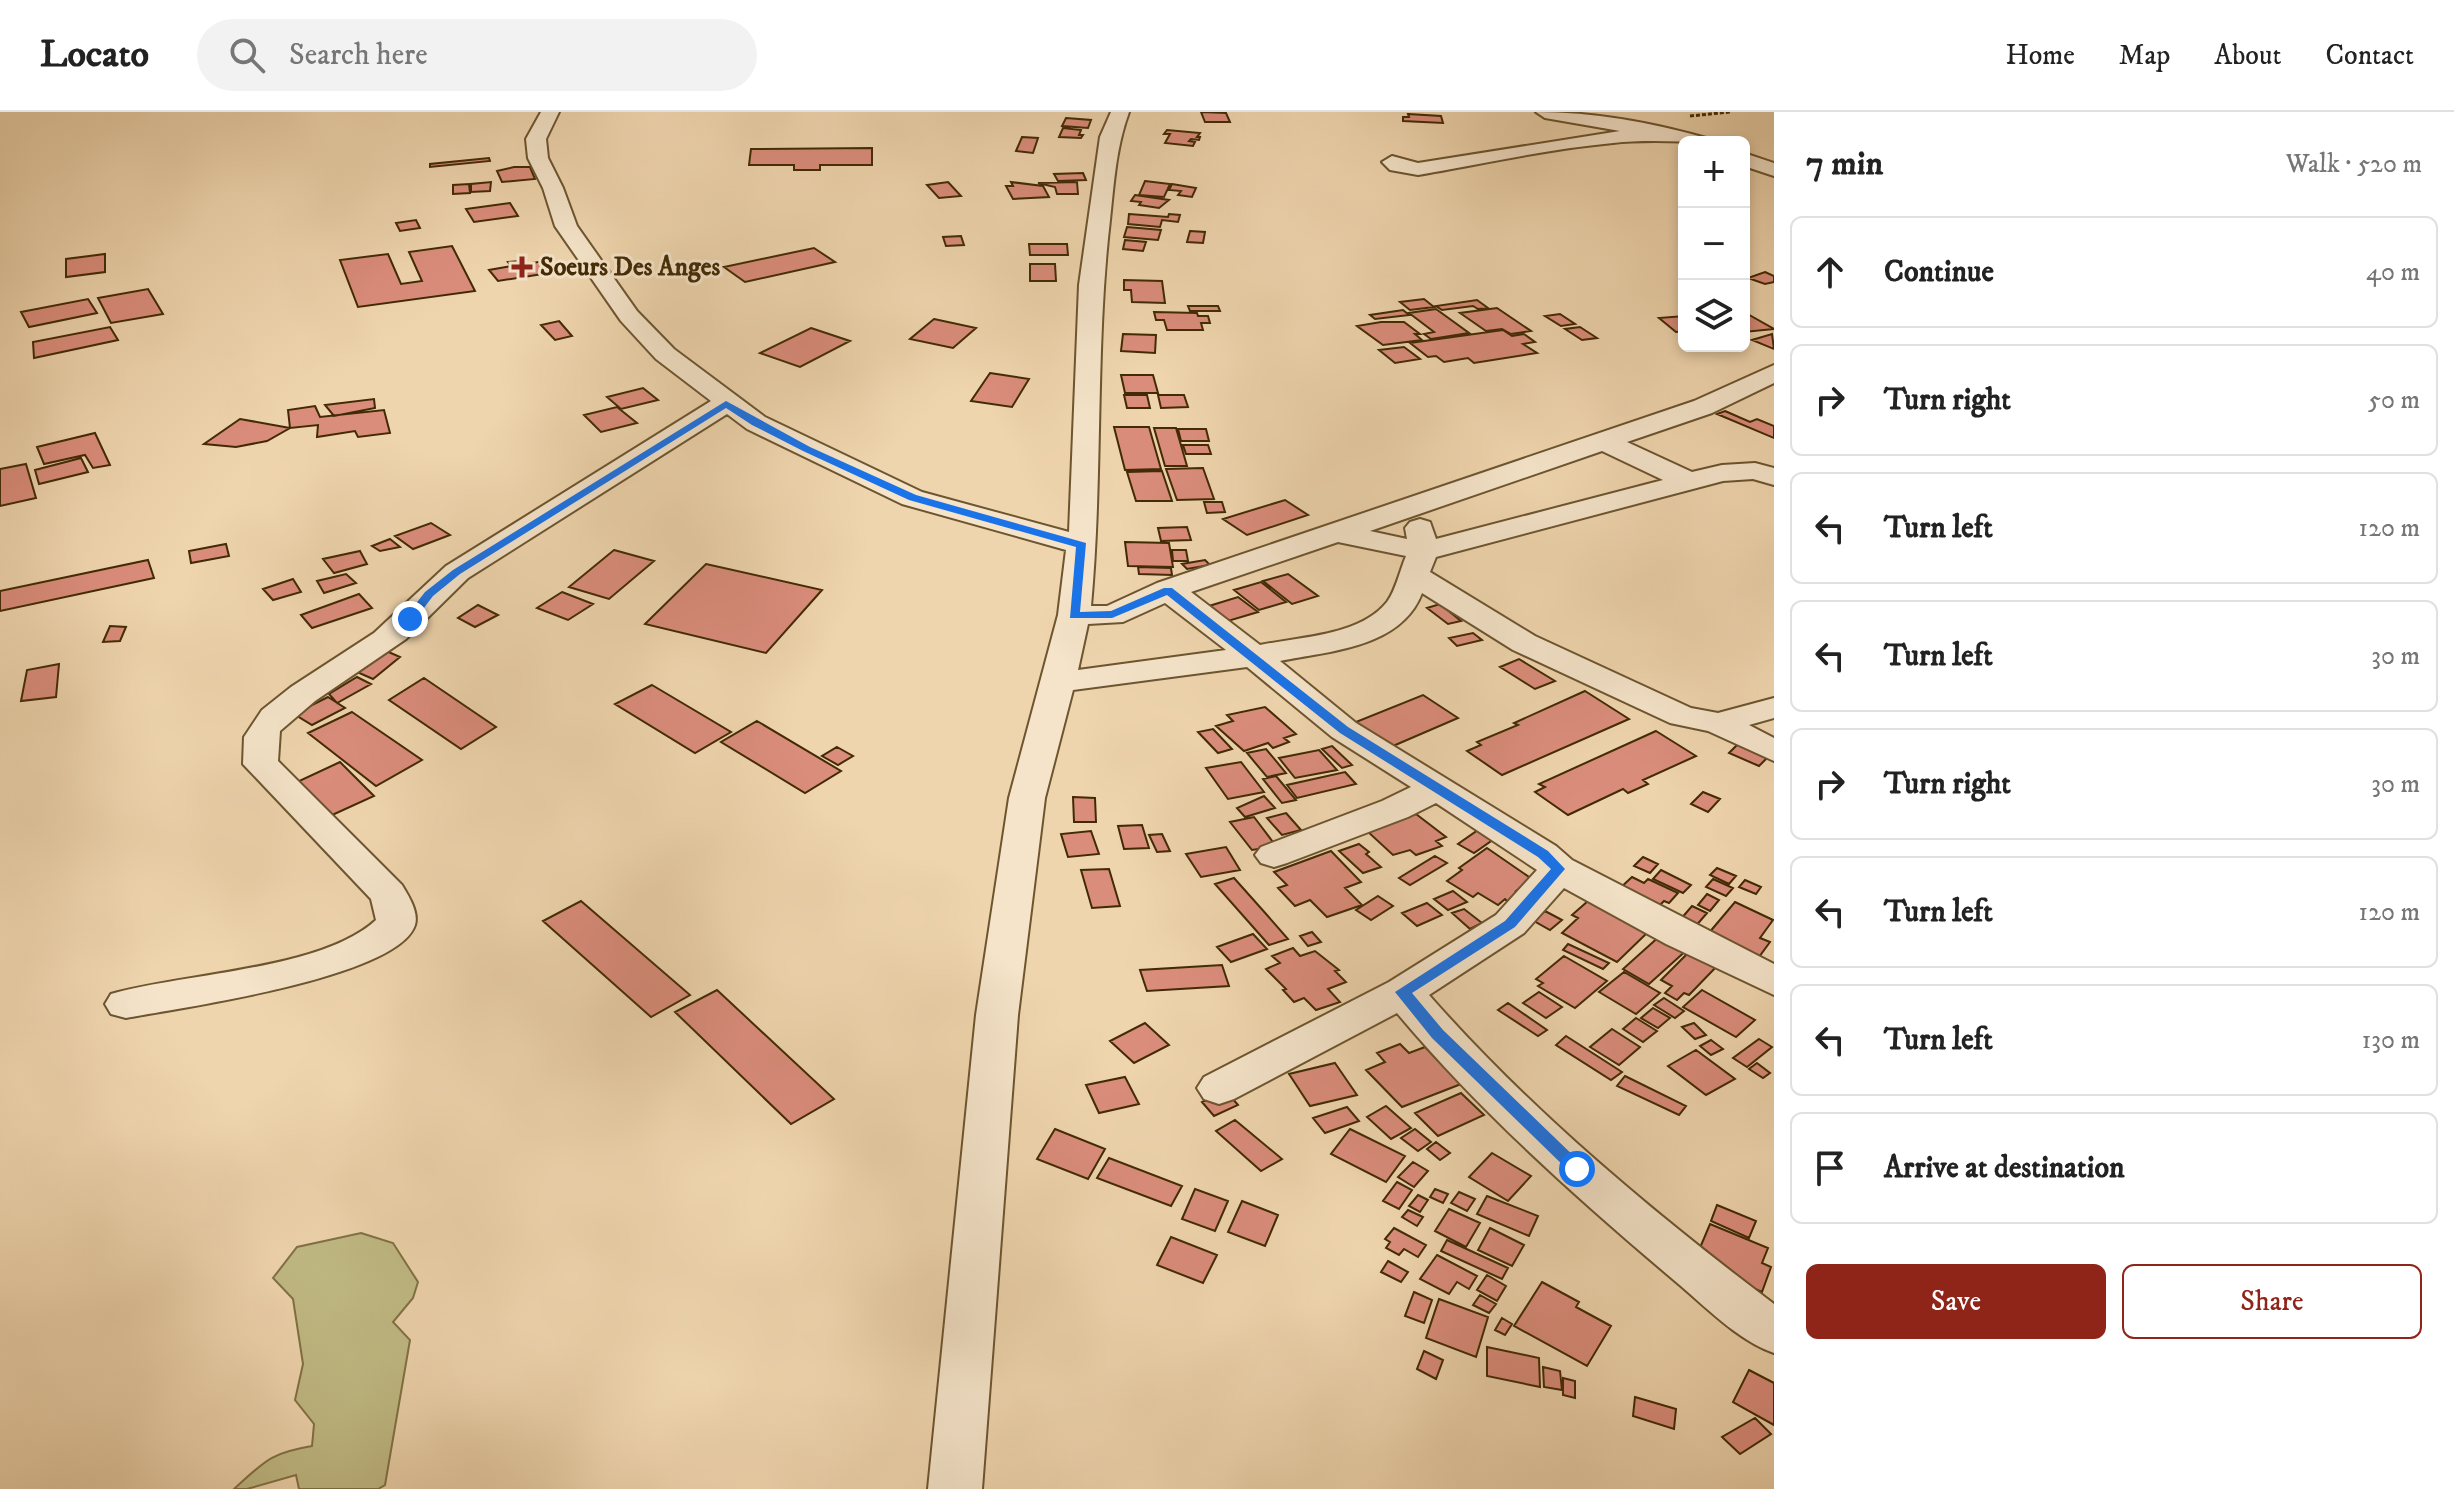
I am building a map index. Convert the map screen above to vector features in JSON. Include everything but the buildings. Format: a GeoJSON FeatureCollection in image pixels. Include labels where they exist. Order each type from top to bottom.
{"type":"FeatureCollection","features":[{"type":"Feature","properties":{"kind":"street"},"geometry":{"type":"LineString","coordinates":[[550,112],[536,139],[538,158],[566,226],[629,316],[665,354],[756,423],[912,498],[1082,545]]}},
{"type":"Feature","properties":{"kind":"street"},"geometry":{"type":"LineString","coordinates":[[955,1489],[997,1015],[1027,798],[1074,615],[1082,545],[1091,285],[1110,137],[1120,112]]}},
{"type":"Feature","properties":{"kind":"street"},"geometry":{"type":"LineString","coordinates":[[1545,112],[1678,136]]}},
{"type":"Feature","properties":{"kind":"street"},"geometry":{"type":"LineString","coordinates":[[1392,162],[1397,166],[1418,169],[1612,137],[1671,134]]}},
{"type":"Feature","properties":{"kind":"street"},"geometry":{"type":"LineString","coordinates":[[1750,161],[1774,170]]}},
{"type":"Feature","properties":{"kind":"street"},"geometry":{"type":"LineString","coordinates":[[1074,615],[1112,615],[1168,590],[1703,407],[1774,373]]}},
{"type":"Feature","properties":{"kind":"street"},"geometry":{"type":"LineString","coordinates":[[126,1004],[266,978],[348,956],[377,942],[396,924],[388,894],[261,764],[259,746],[264,728],[285,708],[387,639],[410,619],[429,594],[457,572],[726,403]]}},
{"type":"Feature","properties":{"kind":"street"},"geometry":{"type":"LineString","coordinates":[[1605,442],[1690,482]]}},
{"type":"Feature","properties":{"kind":"street"},"geometry":{"type":"LineString","coordinates":[[1418,563],[1722,473],[1768,468]]}},
{"type":"Feature","properties":{"kind":"street"},"geometry":{"type":"LineString","coordinates":[[1059,682],[1254,656],[1351,637],[1382,623],[1402,605],[1418,563],[1416,503]]}},
{"type":"Feature","properties":{"kind":"street"},"geometry":{"type":"LineString","coordinates":[[1334,532],[1418,563],[1524,643],[1682,716],[1718,723],[1774,751]]}},
{"type":"Feature","properties":{"kind":"street"},"geometry":{"type":"LineString","coordinates":[[1168,590],[1344,730],[1435,789],[1543,854],[1559,869],[1680,935],[1774,981]]}},
{"type":"Feature","properties":{"kind":"street"},"geometry":{"type":"LineString","coordinates":[[1718,723],[1774,708]]}},
{"type":"Feature","properties":{"kind":"street"},"geometry":{"type":"LineString","coordinates":[[1274,855],[1395,809],[1435,789]]}},
{"type":"Feature","properties":{"kind":"street"},"geometry":{"type":"LineString","coordinates":[[1219,1088],[1403,992],[1510,924],[1559,869]]}},
{"type":"Feature","properties":{"kind":"street"},"geometry":{"type":"LineString","coordinates":[[1403,992],[1437,1034],[1577,1169],[1640,1225],[1774,1332]]}},
{"type":"Feature","properties":{"kind":"shaded area"},"geometry":{"type":"Polygon","coordinates":[[[361,1233],[393,1243],[418,1282],[413,1298],[393,1322],[410,1340],[385,1485],[378,1489],[299,1489],[296,1475],[247,1489],[234,1489],[277,1455],[312,1446],[314,1424],[295,1400],[303,1364],[293,1299],[273,1278],[297,1247],[361,1233]]]}},
{"type":"Feature","properties":{"kind":"place","name":"Soeurs Des Anges"},"geometry":{"type":"Point","coordinates":[522,267]}},
{"type":"Feature","properties":{"kind":"route"},"geometry":{"type":"LineString","coordinates":[[410,619],[429,594],[457,572],[726,403],[756,423],[912,498],[1082,545],[1074,615],[1112,615],[1168,590],[1344,730],[1543,854],[1559,869],[1510,924],[1403,992],[1437,1034],[1577,1169]]}}]}
